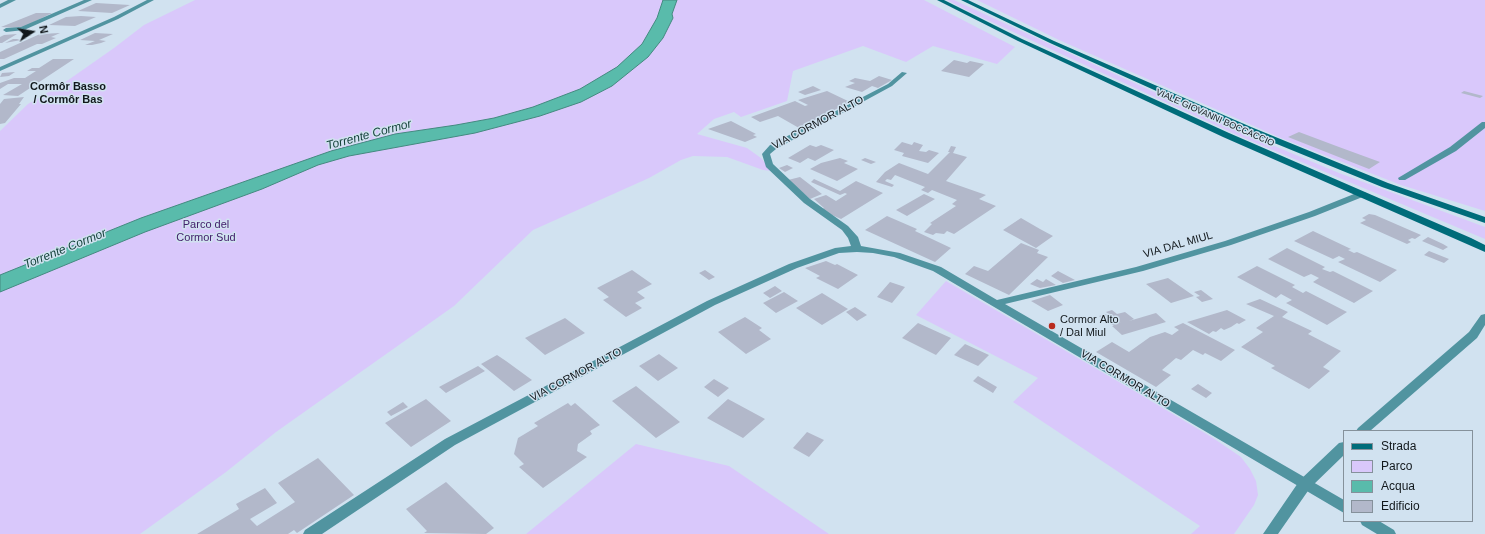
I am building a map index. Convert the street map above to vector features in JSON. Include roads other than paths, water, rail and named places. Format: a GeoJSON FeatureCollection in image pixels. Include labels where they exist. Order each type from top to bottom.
{"type":"FeatureCollection","features":[{"type":"Feature","properties":{"kind":"main road","name":"VIALE GIOVANNI BOCCACCIO"},"geometry":{"type":"LineString","coordinates":[[940,0],[1020,40],[1226,135],[1468,240],[1485,250]]}},
{"type":"Feature","properties":{"kind":"main road","name":"VIALE GIOVANNI BOCCACCIO"},"geometry":{"type":"LineString","coordinates":[[964,0],[1052,42],[1255,132],[1385,185],[1485,220]]}},
{"type":"Feature","properties":{"kind":"street"},"geometry":{"type":"LineString","coordinates":[[0,6],[13,0]]}},
{"type":"Feature","properties":{"kind":"street"},"geometry":{"type":"LineString","coordinates":[[6,30],[22,29],[89,0]]}},
{"type":"Feature","properties":{"kind":"street"},"geometry":{"type":"LineString","coordinates":[[75,10],[98,0]]}},
{"type":"Feature","properties":{"kind":"street"},"geometry":{"type":"LineString","coordinates":[[0,68],[116,18],[151,0]]}},
{"type":"Feature","properties":{"kind":"street","name":"VIA CORMOR ALTO"},"geometry":{"type":"LineString","coordinates":[[857,249],[853,237],[845,228],[807,201],[769,165],[766,154],[773,147],[890,85],[904,73]]}},
{"type":"Feature","properties":{"kind":"street"},"geometry":{"type":"LineString","coordinates":[[1402,178],[1453,149],[1485,124]]}},
{"type":"Feature","properties":{"kind":"street","name":"VIA DAL MIUL"},"geometry":{"type":"LineString","coordinates":[[997,303],[1139,269],[1228,242],[1312,214],[1362,194]]}},
{"type":"Feature","properties":{"kind":"street","name":"VIA CORMOR ALTO"},"geometry":{"type":"LineString","coordinates":[[310,534],[450,442],[711,303],[794,266],[838,250],[857,249],[874,250],[897,255],[937,269],[1343,506]]}},
{"type":"Feature","properties":{"kind":"street"},"geometry":{"type":"LineString","coordinates":[[1363,430],[1473,335],[1485,317]]}},
{"type":"Feature","properties":{"kind":"street"},"geometry":{"type":"LineString","coordinates":[[1473,335],[1485,332]]}},
{"type":"Feature","properties":{"kind":"street"},"geometry":{"type":"LineString","coordinates":[[1270,534],[1305,484],[1343,448]]}},
{"type":"Feature","properties":{"kind":"street"},"geometry":{"type":"LineString","coordinates":[[1369,522],[1389,534]]}},
{"type":"Feature","properties":{"kind":"water","name":"Torrente Cormor"},"geometry":{"type":"Polygon","coordinates":[[[663,0],[677,0],[672,14],[673,18],[663,38],[648,57],[612,86],[581,102],[540,116],[475,133],[349,156],[318,165],[262,189],[145,232],[0,292],[0,275],[141,218],[331,151],[395,134],[494,118],[533,107],[580,89],[617,67],[642,44],[657,18],[663,0]]]}},
{"type":"Feature","properties":{"kind":"place","name":"Cormor Alto / Dal Miul"},"geometry":{"type":"Point","coordinates":[1052,326]}},
{"type":"Feature","properties":{"kind":"district","name":"Cormôr Basso / Cormôr Bas"},"geometry":{"type":"Point","coordinates":[68,93]}},
{"type":"Feature","properties":{"kind":"park label","name":"Parco del Cormor Sud"},"geometry":{"type":"Point","coordinates":[206,231]}}]}
